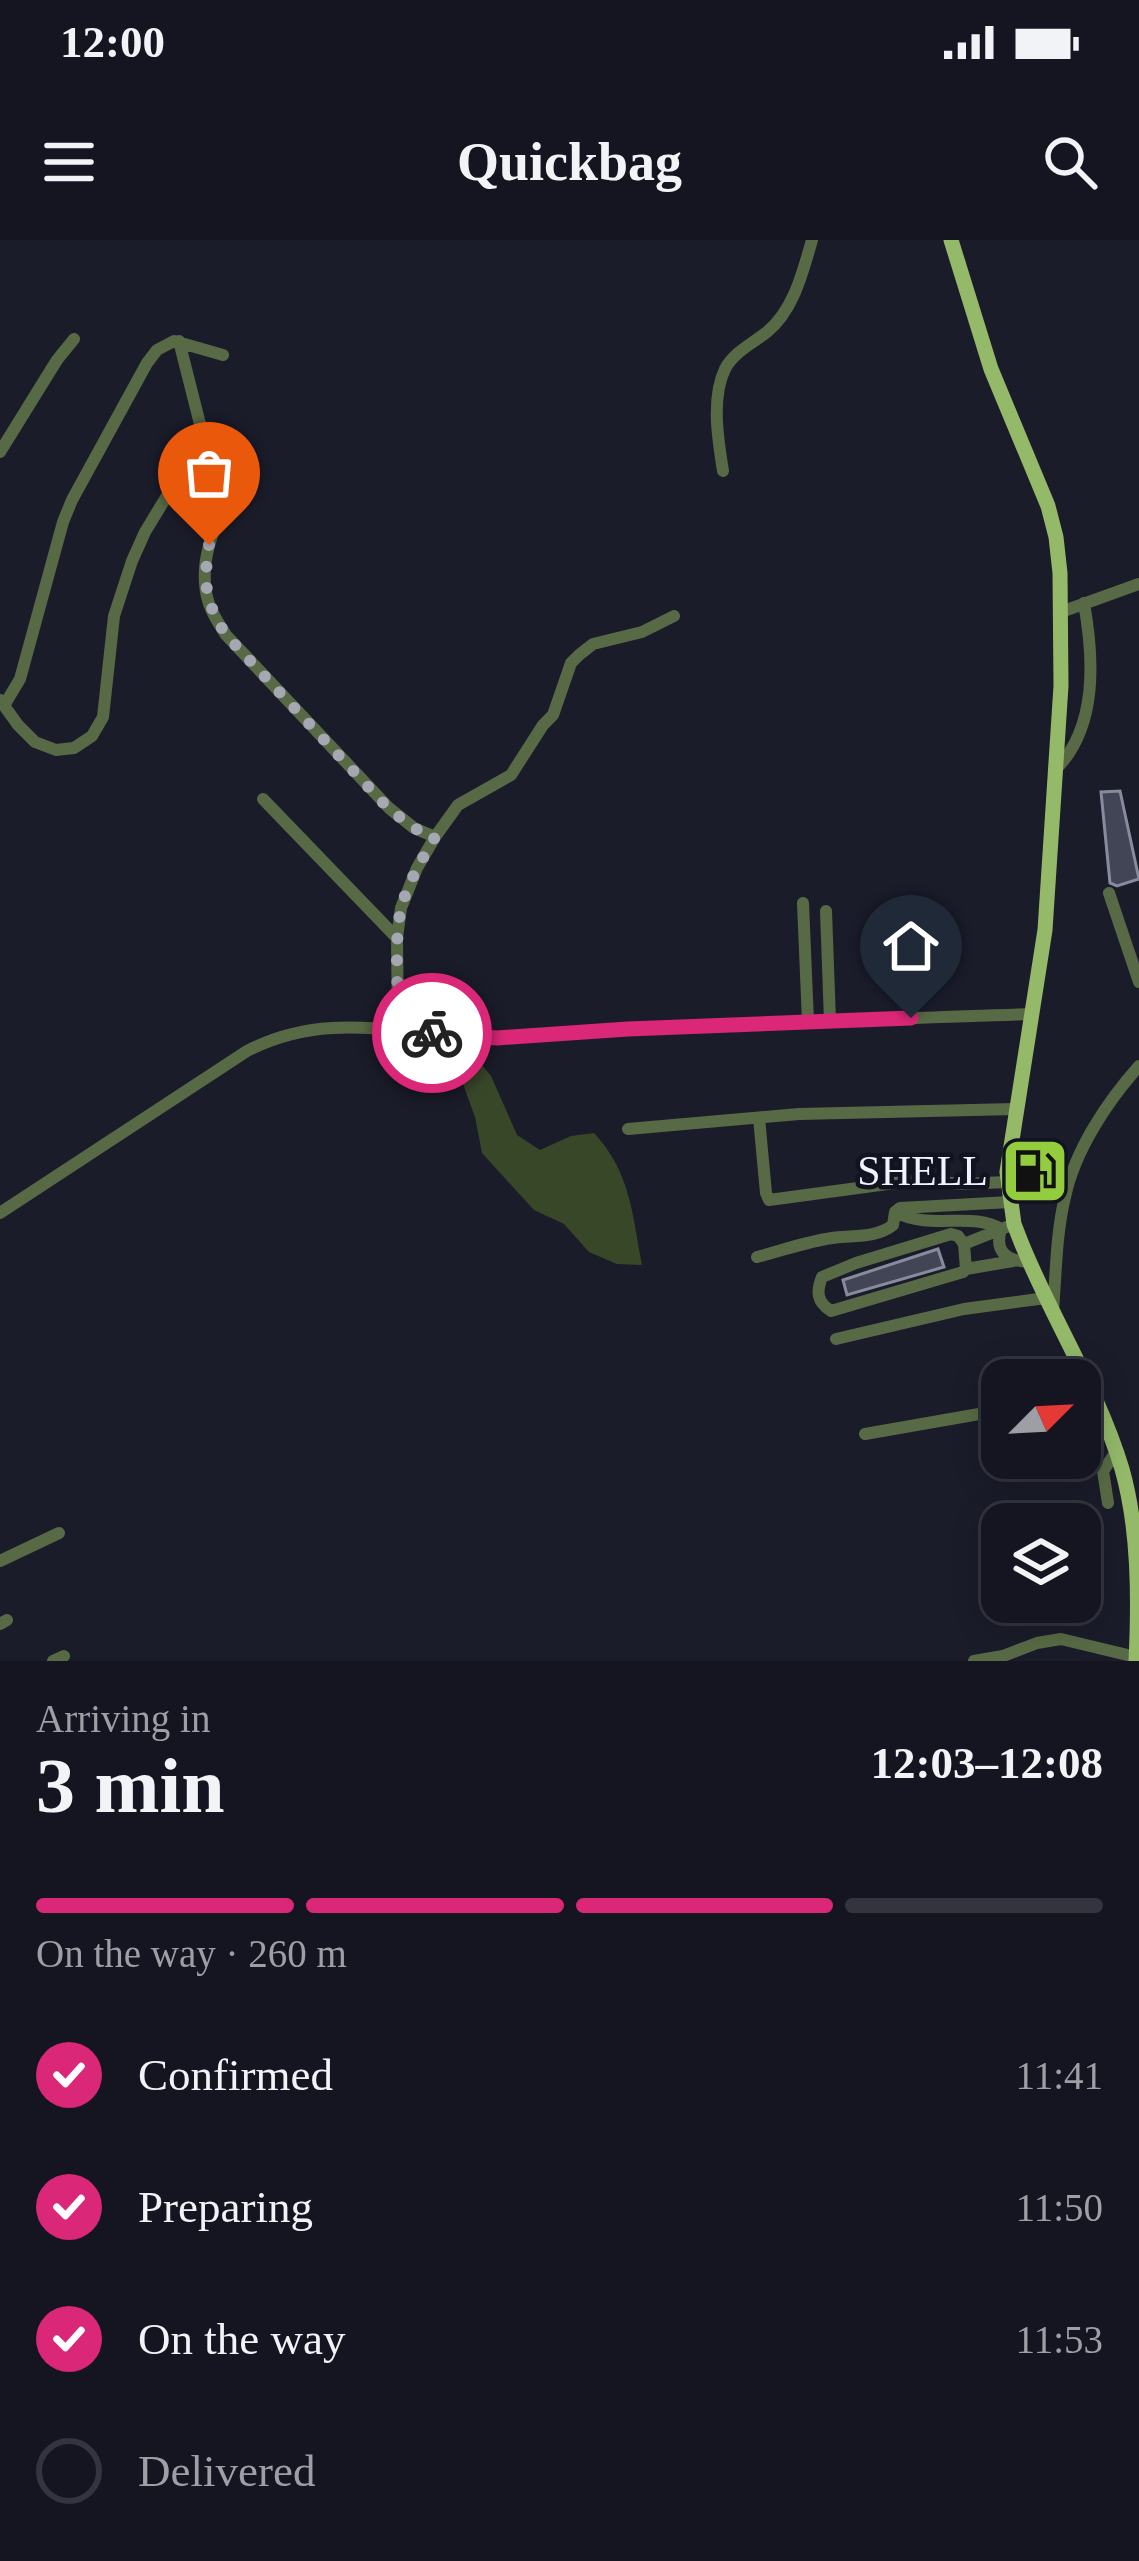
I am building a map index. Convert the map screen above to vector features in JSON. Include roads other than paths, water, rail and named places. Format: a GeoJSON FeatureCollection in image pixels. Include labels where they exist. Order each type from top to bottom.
{"type":"FeatureCollection","features":[{"type":"Feature","properties":{"kind":"main road"},"geometry":{"type":"LineString","coordinates":[[957,244],[998,386],[1048,506],[1056,537],[1061,686],[1045,929],[1016,1109],[1007,1226],[1021,1262],[1050,1304],[1073,1359]]}},
{"type":"Feature","properties":{"kind":"main road"},"geometry":{"type":"LineString","coordinates":[[1101,1422],[1126,1486],[1137,1545],[1136,1659]]}},
{"type":"Feature","properties":{"kind":"street"},"geometry":{"type":"LineString","coordinates":[[723,471],[718,392],[726,368],[778,320],[801,277],[812,240]]}},
{"type":"Feature","properties":{"kind":"street"},"geometry":{"type":"LineString","coordinates":[[0,452],[74,339]]}},
{"type":"Feature","properties":{"kind":"street"},"geometry":{"type":"LineString","coordinates":[[179,341],[196,416],[204,430],[227,443],[233,458],[209,545],[205,580],[211,611],[226,635],[388,808],[435,837]]}},
{"type":"Feature","properties":{"kind":"street"},"geometry":{"type":"LineString","coordinates":[[219,438],[193,453],[132,561],[114,616],[103,717],[92,736],[74,748],[56,751],[35,742],[3,702],[20,680],[72,500],[158,350],[179,341],[223,355]]}},
{"type":"Feature","properties":{"kind":"street"},"geometry":{"type":"LineString","coordinates":[[1061,611],[1139,584]]}},
{"type":"Feature","properties":{"kind":"street"},"geometry":{"type":"LineString","coordinates":[[1054,771],[1071,755],[1085,722],[1090,650],[1084,603]]}},
{"type":"Feature","properties":{"kind":"street"},"geometry":{"type":"LineString","coordinates":[[398,1028],[401,908],[435,837],[458,805],[511,775],[553,715],[571,663],[593,644],[641,632],[674,616]]}},
{"type":"Feature","properties":{"kind":"street"},"geometry":{"type":"LineString","coordinates":[[263,799],[397,938]]}},
{"type":"Feature","properties":{"kind":"street"},"geometry":{"type":"LineString","coordinates":[[1109,893],[1139,982]]}},
{"type":"Feature","properties":{"kind":"street"},"geometry":{"type":"LineString","coordinates":[[803,903],[808,1022]]}},
{"type":"Feature","properties":{"kind":"street"},"geometry":{"type":"LineString","coordinates":[[826,911],[830,1021]]}},
{"type":"Feature","properties":{"kind":"street"},"geometry":{"type":"LineString","coordinates":[[0,1213],[247,1051],[315,1028],[398,1028],[497,1038],[1034,1014]]}},
{"type":"Feature","properties":{"kind":"street"},"geometry":{"type":"LineString","coordinates":[[836,1339],[964,1310],[1050,1304],[1068,1185],[1083,1148],[1139,1066]]}},
{"type":"Feature","properties":{"kind":"street"},"geometry":{"type":"LineString","coordinates":[[628,1130],[868,1112],[1016,1109]]}},
{"type":"Feature","properties":{"kind":"street"},"geometry":{"type":"LineString","coordinates":[[759,1118],[769,1200],[917,1180],[1007,1182]]}},
{"type":"Feature","properties":{"kind":"street"},"geometry":{"type":"LineString","coordinates":[[757,1257],[831,1238],[886,1231],[900,1208],[1010,1202]]}},
{"type":"Feature","properties":{"kind":"street"},"geometry":{"type":"LineString","coordinates":[[896,1212],[916,1220],[1007,1226]]}},
{"type":"Feature","properties":{"kind":"street"},"geometry":{"type":"LineString","coordinates":[[964,1244],[1007,1226]]}},
{"type":"Feature","properties":{"kind":"street"},"geometry":{"type":"LineString","coordinates":[[966,1269],[964,1244],[951,1234],[822,1277],[818,1296],[831,1311],[966,1269],[1021,1262]]}},
{"type":"Feature","properties":{"kind":"street"},"geometry":{"type":"LineString","coordinates":[[865,1434],[981,1414]]}},
{"type":"Feature","properties":{"kind":"street"},"geometry":{"type":"LineString","coordinates":[[1108,1503],[1103,1471],[1116,1452]]}},
{"type":"Feature","properties":{"kind":"street"},"geometry":{"type":"LineString","coordinates":[[0,1561],[59,1533]]}},
{"type":"Feature","properties":{"kind":"street"},"geometry":{"type":"LineString","coordinates":[[974,1661],[1061,1639],[1136,1659]]}},
{"type":"Feature","properties":{"kind":"place","name":"SHELL"},"geometry":{"type":"Point","coordinates":[1035,1171]}}]}
